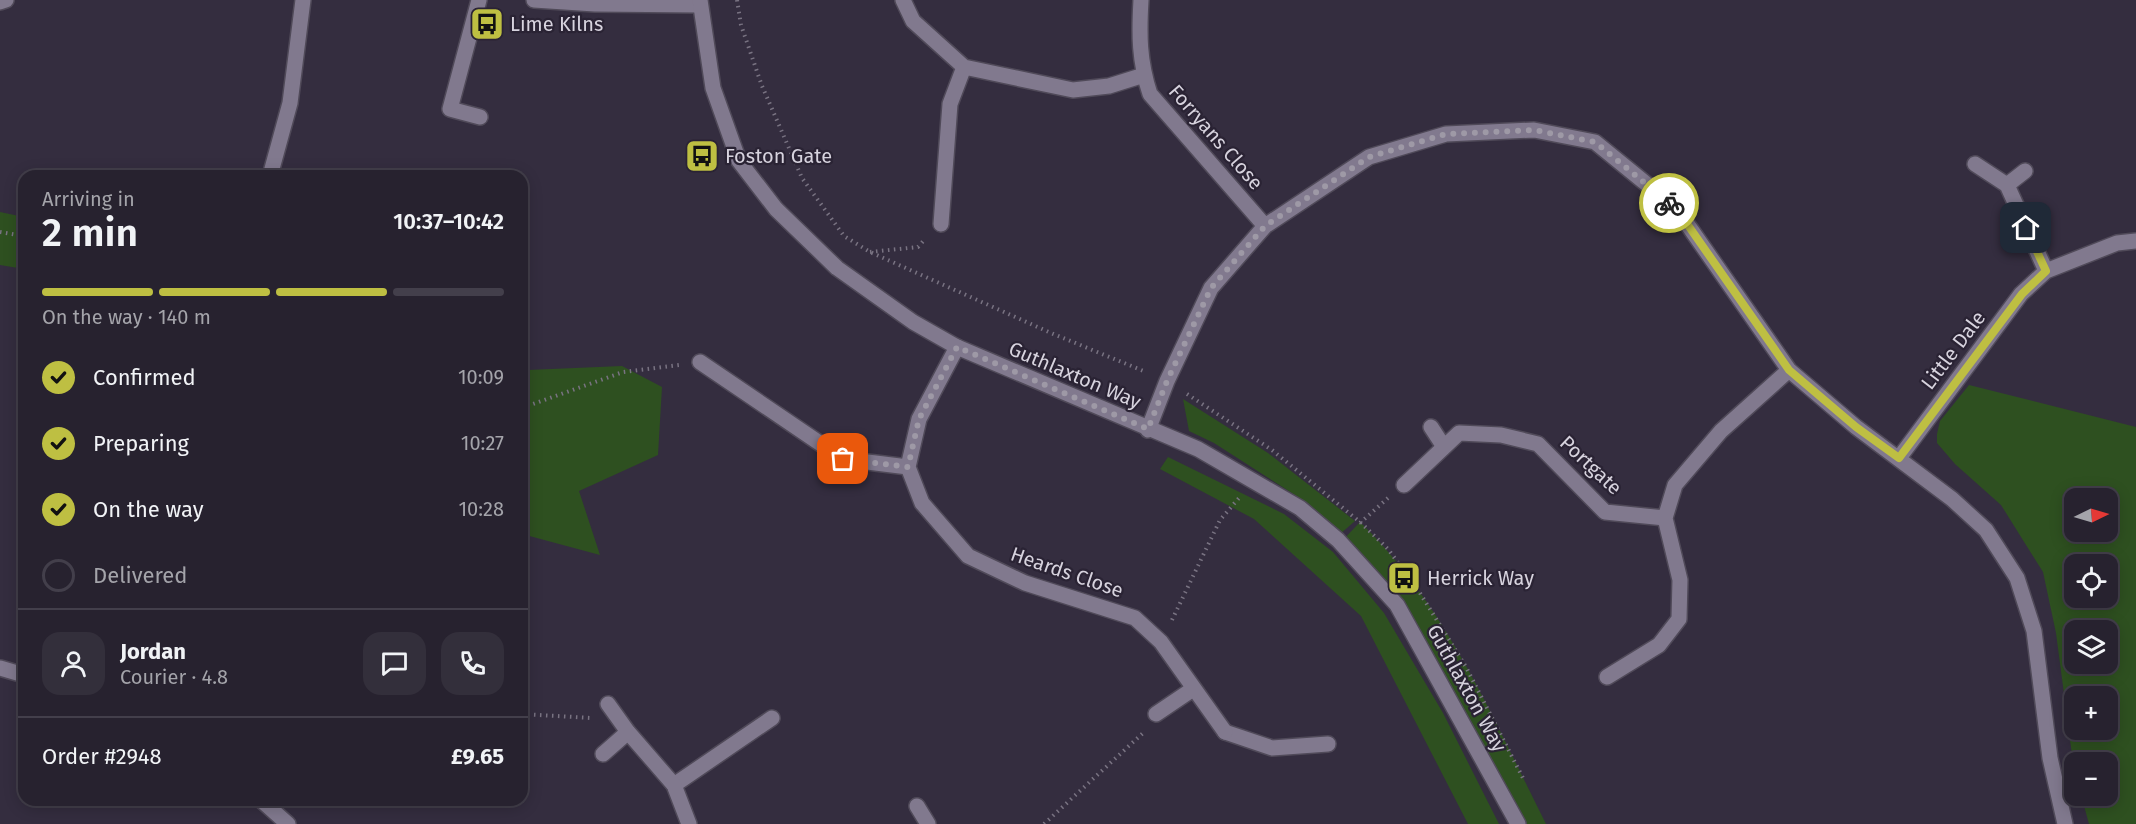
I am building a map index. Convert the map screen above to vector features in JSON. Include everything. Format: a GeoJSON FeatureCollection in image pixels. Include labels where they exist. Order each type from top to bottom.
{"type":"FeatureCollection","features":[{"type":"Feature","properties":{"kind":"street"},"geometry":{"type":"LineString","coordinates":[[0,2],[6,0]]}},
{"type":"Feature","properties":{"kind":"street"},"geometry":{"type":"LineString","coordinates":[[272,170],[290,103],[303,0]]}},
{"type":"Feature","properties":{"kind":"street"},"geometry":{"type":"LineString","coordinates":[[479,0],[450,109],[480,117]]}},
{"type":"Feature","properties":{"kind":"street"},"geometry":{"type":"LineString","coordinates":[[534,0],[595,4],[700,2]]}},
{"type":"Feature","properties":{"kind":"street"},"geometry":{"type":"LineString","coordinates":[[903,0],[913,21],[964,67],[1072,90],[1109,86],[1144,75]]}},
{"type":"Feature","properties":{"kind":"street","name":"Forryans Close"},"geometry":{"type":"LineString","coordinates":[[1141,0],[1139,40],[1144,75],[1150,94],[1265,226]]}},
{"type":"Feature","properties":{"kind":"street","name":"Guthlaxton Way"},"geometry":{"type":"LineString","coordinates":[[700,2],[713,88],[739,161],[776,209],[837,268],[913,322],[957,347],[1198,449],[1300,508],[1338,540],[1397,605],[1518,824]]}},
{"type":"Feature","properties":{"kind":"street"},"geometry":{"type":"LineString","coordinates":[[941,224],[950,104],[964,67]]}},
{"type":"Feature","properties":{"kind":"street"},"geometry":{"type":"LineString","coordinates":[[1148,429],[1167,381],[1211,288],[1265,226],[1369,157],[1446,134],[1534,130],[1595,142],[1676,208],[1789,370],[1856,427],[1952,499],[1986,530],[2017,578],[2034,631],[2050,758],[2065,824]]}},
{"type":"Feature","properties":{"kind":"street"},"geometry":{"type":"LineString","coordinates":[[1975,164],[2007,185],[2046,271]]}},
{"type":"Feature","properties":{"kind":"street"},"geometry":{"type":"LineString","coordinates":[[2007,185],[2025,171]]}},
{"type":"Feature","properties":{"kind":"street","name":"Little Dale"},"geometry":{"type":"LineString","coordinates":[[1899,458],[2022,294],[2046,271],[2117,243],[2136,241]]}},
{"type":"Feature","properties":{"kind":"street"},"geometry":{"type":"LineString","coordinates":[[700,362],[843,459],[908,467],[919,419],[957,347]]}},
{"type":"Feature","properties":{"kind":"street"},"geometry":{"type":"LineString","coordinates":[[1607,677],[1659,645],[1679,619],[1680,580],[1665,518],[1675,484],[1721,430],[1789,370]]}},
{"type":"Feature","properties":{"kind":"street"},"geometry":{"type":"LineString","coordinates":[[1431,427],[1444,447]]}},
{"type":"Feature","properties":{"kind":"street","name":"Portgate"},"geometry":{"type":"LineString","coordinates":[[1404,485],[1459,433],[1502,435],[1538,444],[1605,512],[1665,518]]}},
{"type":"Feature","properties":{"kind":"street","name":"Heards Close"},"geometry":{"type":"LineString","coordinates":[[908,467],[922,503],[968,556],[1025,583],[1135,618],[1161,642],[1225,732],[1272,748],[1328,744]]}},
{"type":"Feature","properties":{"kind":"street"},"geometry":{"type":"LineString","coordinates":[[0,668],[18,673]]}},
{"type":"Feature","properties":{"kind":"street"},"geometry":{"type":"LineString","coordinates":[[1156,714],[1193,688]]}},
{"type":"Feature","properties":{"kind":"street"},"geometry":{"type":"LineString","coordinates":[[608,704],[628,732],[674,785],[689,824]]}},
{"type":"Feature","properties":{"kind":"street"},"geometry":{"type":"LineString","coordinates":[[674,785],[772,718]]}},
{"type":"Feature","properties":{"kind":"street"},"geometry":{"type":"LineString","coordinates":[[603,754],[628,732]]}},
{"type":"Feature","properties":{"kind":"street"},"geometry":{"type":"LineString","coordinates":[[269,806],[288,824]]}},
{"type":"Feature","properties":{"kind":"street"},"geometry":{"type":"LineString","coordinates":[[917,807],[928,824]]}},
{"type":"Feature","properties":{"kind":"path"},"geometry":{"type":"LineString","coordinates":[[870,252],[918,246],[941,224]]}},
{"type":"Feature","properties":{"kind":"path"},"geometry":{"type":"LineString","coordinates":[[0,232],[18,235]]}},
{"type":"Feature","properties":{"kind":"path"},"geometry":{"type":"LineString","coordinates":[[528,406],[623,372],[700,362]]}},
{"type":"Feature","properties":{"kind":"path"},"geometry":{"type":"LineString","coordinates":[[1161,642],[1220,520],[1253,481]]}},
{"type":"Feature","properties":{"kind":"path"},"geometry":{"type":"LineString","coordinates":[[1338,540],[1404,485]]}},
{"type":"Feature","properties":{"kind":"path"},"geometry":{"type":"LineString","coordinates":[[528,714],[591,718],[608,704]]}},
{"type":"Feature","properties":{"kind":"path"},"geometry":{"type":"LineString","coordinates":[[1044,824],[1153,723],[1156,714]]}},
{"type":"Feature","properties":{"kind":"green space"},"geometry":{"type":"Polygon","coordinates":[[[0,212],[18,216],[18,268],[0,265],[0,212]]]}},
{"type":"Feature","properties":{"kind":"green space"},"geometry":{"type":"Polygon","coordinates":[[[622,366],[662,387],[658,455],[579,491],[600,555],[528,536],[528,370],[622,366]]]}},
{"type":"Feature","properties":{"kind":"green space"},"geometry":{"type":"Polygon","coordinates":[[[1969,385],[2136,427],[2136,824],[2089,824],[2084,806],[2118,806],[2118,752],[2072,752],[2070,740],[2118,740],[2118,686],[2064,686],[2064,694],[2056,633],[2043,572],[2001,505],[1955,464],[1937,443],[1940,421],[1969,385]]]}},
{"type":"Feature","properties":{"kind":"green space"},"geometry":{"type":"Polygon","coordinates":[[[1183,399],[1268,453],[1355,521],[1339,535],[1309,504],[1214,443],[1189,431],[1183,399]]]}},
{"type":"Feature","properties":{"kind":"green space"},"geometry":{"type":"Polygon","coordinates":[[[1168,457],[1284,514],[1333,552],[1384,613],[1443,713],[1499,824],[1468,824],[1361,616],[1254,519],[1160,469],[1168,457]]]}},
{"type":"Feature","properties":{"kind":"green space"},"geometry":{"type":"Polygon","coordinates":[[[1360,522],[1391,554],[1443,626],[1487,704],[1546,824],[1517,824],[1391,605],[1340,543],[1360,522]]]}},
{"type":"Feature","properties":{"kind":"way so far"},"geometry":{"type":"LineString","coordinates":[[843,459],[908,467],[919,419],[957,347],[1148,429],[1167,381],[1211,288],[1265,226],[1369,157],[1446,134],[1534,130],[1595,142],[1669,203]]}},
{"type":"Feature","properties":{"kind":"place","name":"Lime Kilns"},"geometry":{"type":"Point","coordinates":[487,24]}},
{"type":"Feature","properties":{"kind":"place","name":"Foston Gate"},"geometry":{"type":"Point","coordinates":[702,156]}},
{"type":"Feature","properties":{"kind":"place","name":"Herrick Way"},"geometry":{"type":"Point","coordinates":[1404,578]}},
{"type":"Feature","properties":{"kind":"route"},"geometry":{"type":"LineString","coordinates":[[1669,203],[1676,208],[1789,370],[1856,427],[1899,458],[2022,294],[2046,271],[2026,228]]}}]}
